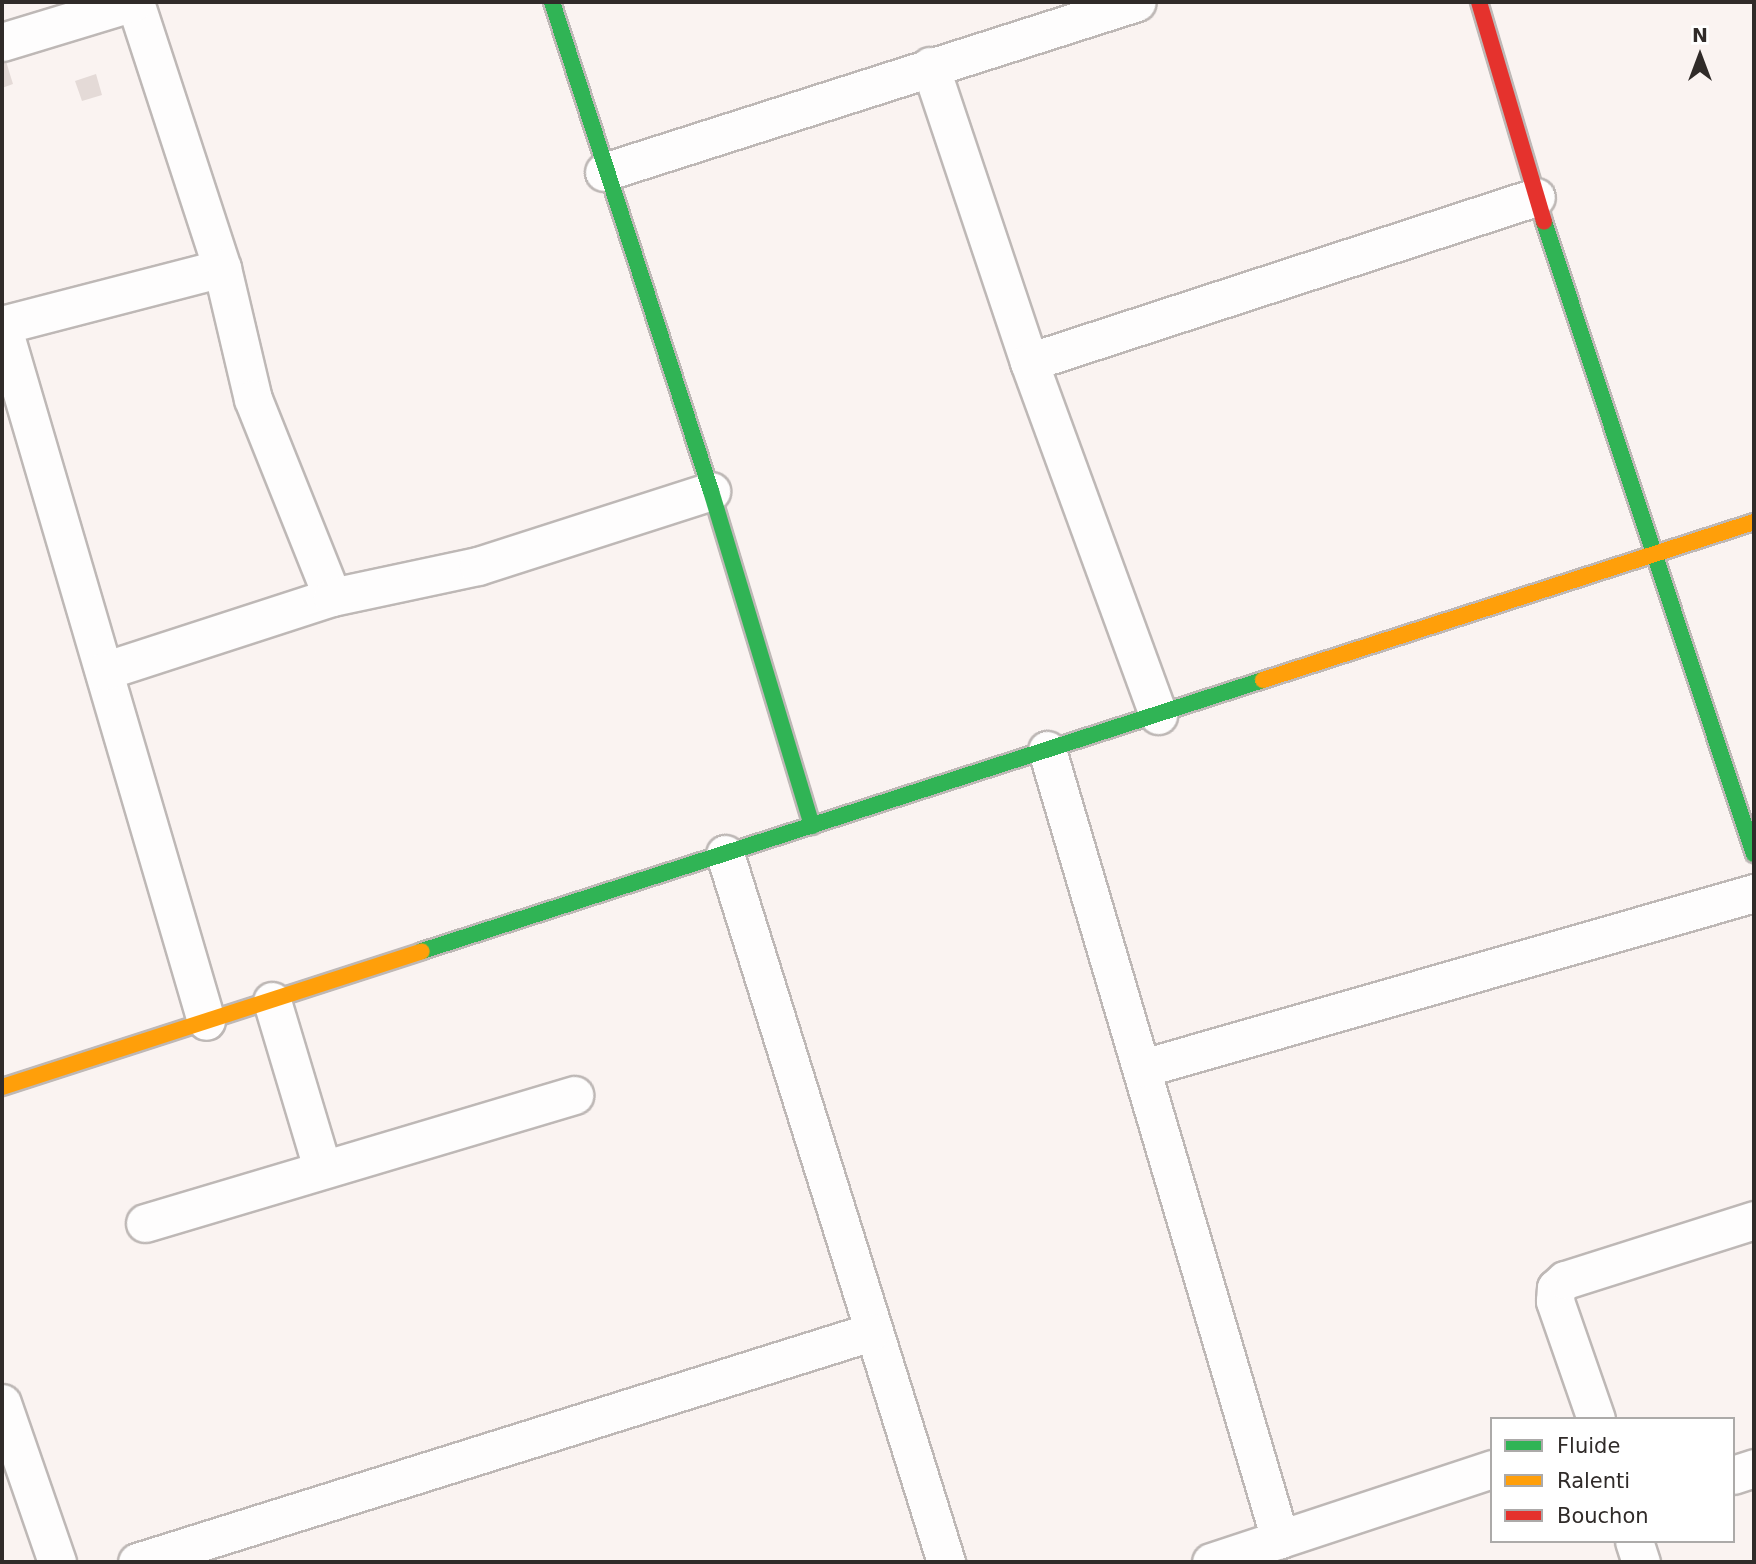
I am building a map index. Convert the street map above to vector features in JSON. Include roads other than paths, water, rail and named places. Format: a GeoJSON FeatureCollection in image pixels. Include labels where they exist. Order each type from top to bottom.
{"type":"FeatureCollection","features":[{"type":"Feature","properties":{"kind":"street"},"geometry":{"type":"LineString","coordinates":[[2,42],[134,2],[222,268],[253,399],[332,597]]}},
{"type":"Feature","properties":{"kind":"street"},"geometry":{"type":"LineString","coordinates":[[552,2],[604,172],[711,491],[812,826]]}},
{"type":"Feature","properties":{"kind":"street"},"geometry":{"type":"LineString","coordinates":[[604,172],[1136,2]]}},
{"type":"Feature","properties":{"kind":"street"},"geometry":{"type":"LineString","coordinates":[[1479,2],[1536,197],[1754,854]]}},
{"type":"Feature","properties":{"kind":"street"},"geometry":{"type":"LineString","coordinates":[[930,66],[1029,362],[1158,715]]}},
{"type":"Feature","properties":{"kind":"street"},"geometry":{"type":"LineString","coordinates":[[1029,362],[1536,197]]}},
{"type":"Feature","properties":{"kind":"street"},"geometry":{"type":"LineString","coordinates":[[206,1021],[2,325],[222,268]]}},
{"type":"Feature","properties":{"kind":"street"},"geometry":{"type":"LineString","coordinates":[[104,671],[332,597],[478,566],[711,491]]}},
{"type":"Feature","properties":{"kind":"street"},"geometry":{"type":"LineString","coordinates":[[2,1087],[1754,522]]}},
{"type":"Feature","properties":{"kind":"street"},"geometry":{"type":"LineString","coordinates":[[1047,750],[1280,1539]]}},
{"type":"Feature","properties":{"kind":"street"},"geometry":{"type":"LineString","coordinates":[[725,854],[871,1332],[946,1562]]}},
{"type":"Feature","properties":{"kind":"street"},"geometry":{"type":"LineString","coordinates":[[1143,1068],[1754,893]]}},
{"type":"Feature","properties":{"kind":"street"},"geometry":{"type":"LineString","coordinates":[[272,1001],[322,1168]]}},
{"type":"Feature","properties":{"kind":"street"},"geometry":{"type":"LineString","coordinates":[[145,1223],[574,1095]]}},
{"type":"Feature","properties":{"kind":"street"},"geometry":{"type":"LineString","coordinates":[[1595,1417],[1555,1301],[1556,1288],[1565,1280],[1754,1220]]}},
{"type":"Feature","properties":{"kind":"street"},"geometry":{"type":"LineString","coordinates":[[137,1562],[871,1332]]}},
{"type":"Feature","properties":{"kind":"street"},"geometry":{"type":"LineString","coordinates":[[2,1403],[57,1562]]}},
{"type":"Feature","properties":{"kind":"street"},"geometry":{"type":"LineString","coordinates":[[1735,1474],[1754,1468]]}},
{"type":"Feature","properties":{"kind":"street"},"geometry":{"type":"LineString","coordinates":[[1211,1562],[1490,1470]]}},
{"type":"Feature","properties":{"kind":"street"},"geometry":{"type":"LineString","coordinates":[[1635,1543],[1641,1562]]}}]}
